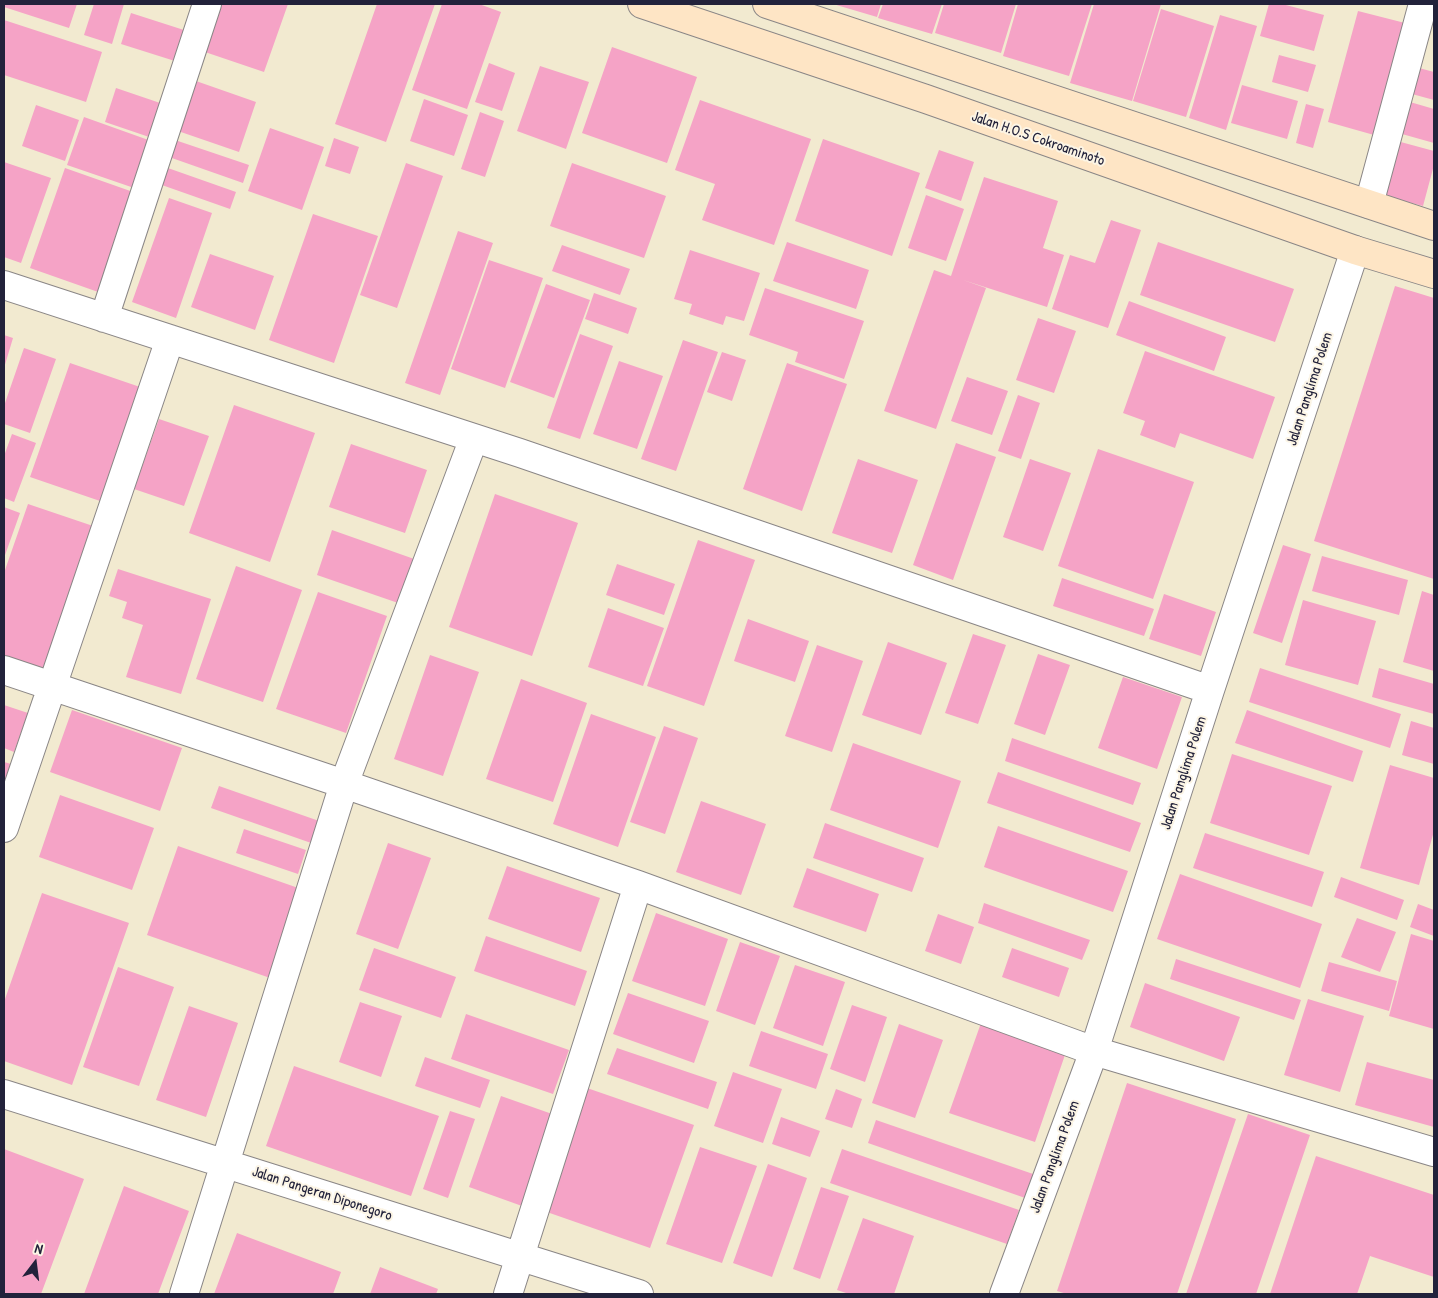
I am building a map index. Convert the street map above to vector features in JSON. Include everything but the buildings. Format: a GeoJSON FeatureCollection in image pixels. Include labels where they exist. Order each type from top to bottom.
{"type":"FeatureCollection","features":[{"type":"Feature","properties":{"kind":"main road","name":"Jalan H.O.S Cokroaminoto"},"geometry":{"type":"LineString","coordinates":[[642,4],[926,99],[1355,250],[1434,274]]}},
{"type":"Feature","properties":{"kind":"main road"},"geometry":{"type":"LineString","coordinates":[[766,4],[1434,226]]}},
{"type":"Feature","properties":{"kind":"main road"},"geometry":{"type":"LineString","coordinates":[[926,99],[939,60]]}},
{"type":"Feature","properties":{"kind":"street"},"geometry":{"type":"LineString","coordinates":[[104,318],[207,4]]}},
{"type":"Feature","properties":{"kind":"street"},"geometry":{"type":"LineString","coordinates":[[1369,204],[1423,4]]}},
{"type":"Feature","properties":{"kind":"street","name":"Jalan Panglima Polem"},"geometry":{"type":"LineString","coordinates":[[1004,1294],[1094,1051],[1210,690],[1355,250]]}},
{"type":"Feature","properties":{"kind":"street"},"geometry":{"type":"LineString","coordinates":[[4,285],[474,438],[1210,690]]}},
{"type":"Feature","properties":{"kind":"street"},"geometry":{"type":"LineString","coordinates":[[4,828],[170,339]]}},
{"type":"Feature","properties":{"kind":"street"},"geometry":{"type":"LineString","coordinates":[[184,1294],[344,784],[474,438]]}},
{"type":"Feature","properties":{"kind":"street"},"geometry":{"type":"LineString","coordinates":[[4,670],[638,885],[1094,1051],[1434,1152]]}},
{"type":"Feature","properties":{"kind":"street"},"geometry":{"type":"LineString","coordinates":[[508,1294],[638,885]]}},
{"type":"Feature","properties":{"kind":"street","name":"Jalan Pangeran Diponegoro"},"geometry":{"type":"LineString","coordinates":[[4,1094],[639,1294]]}}]}
